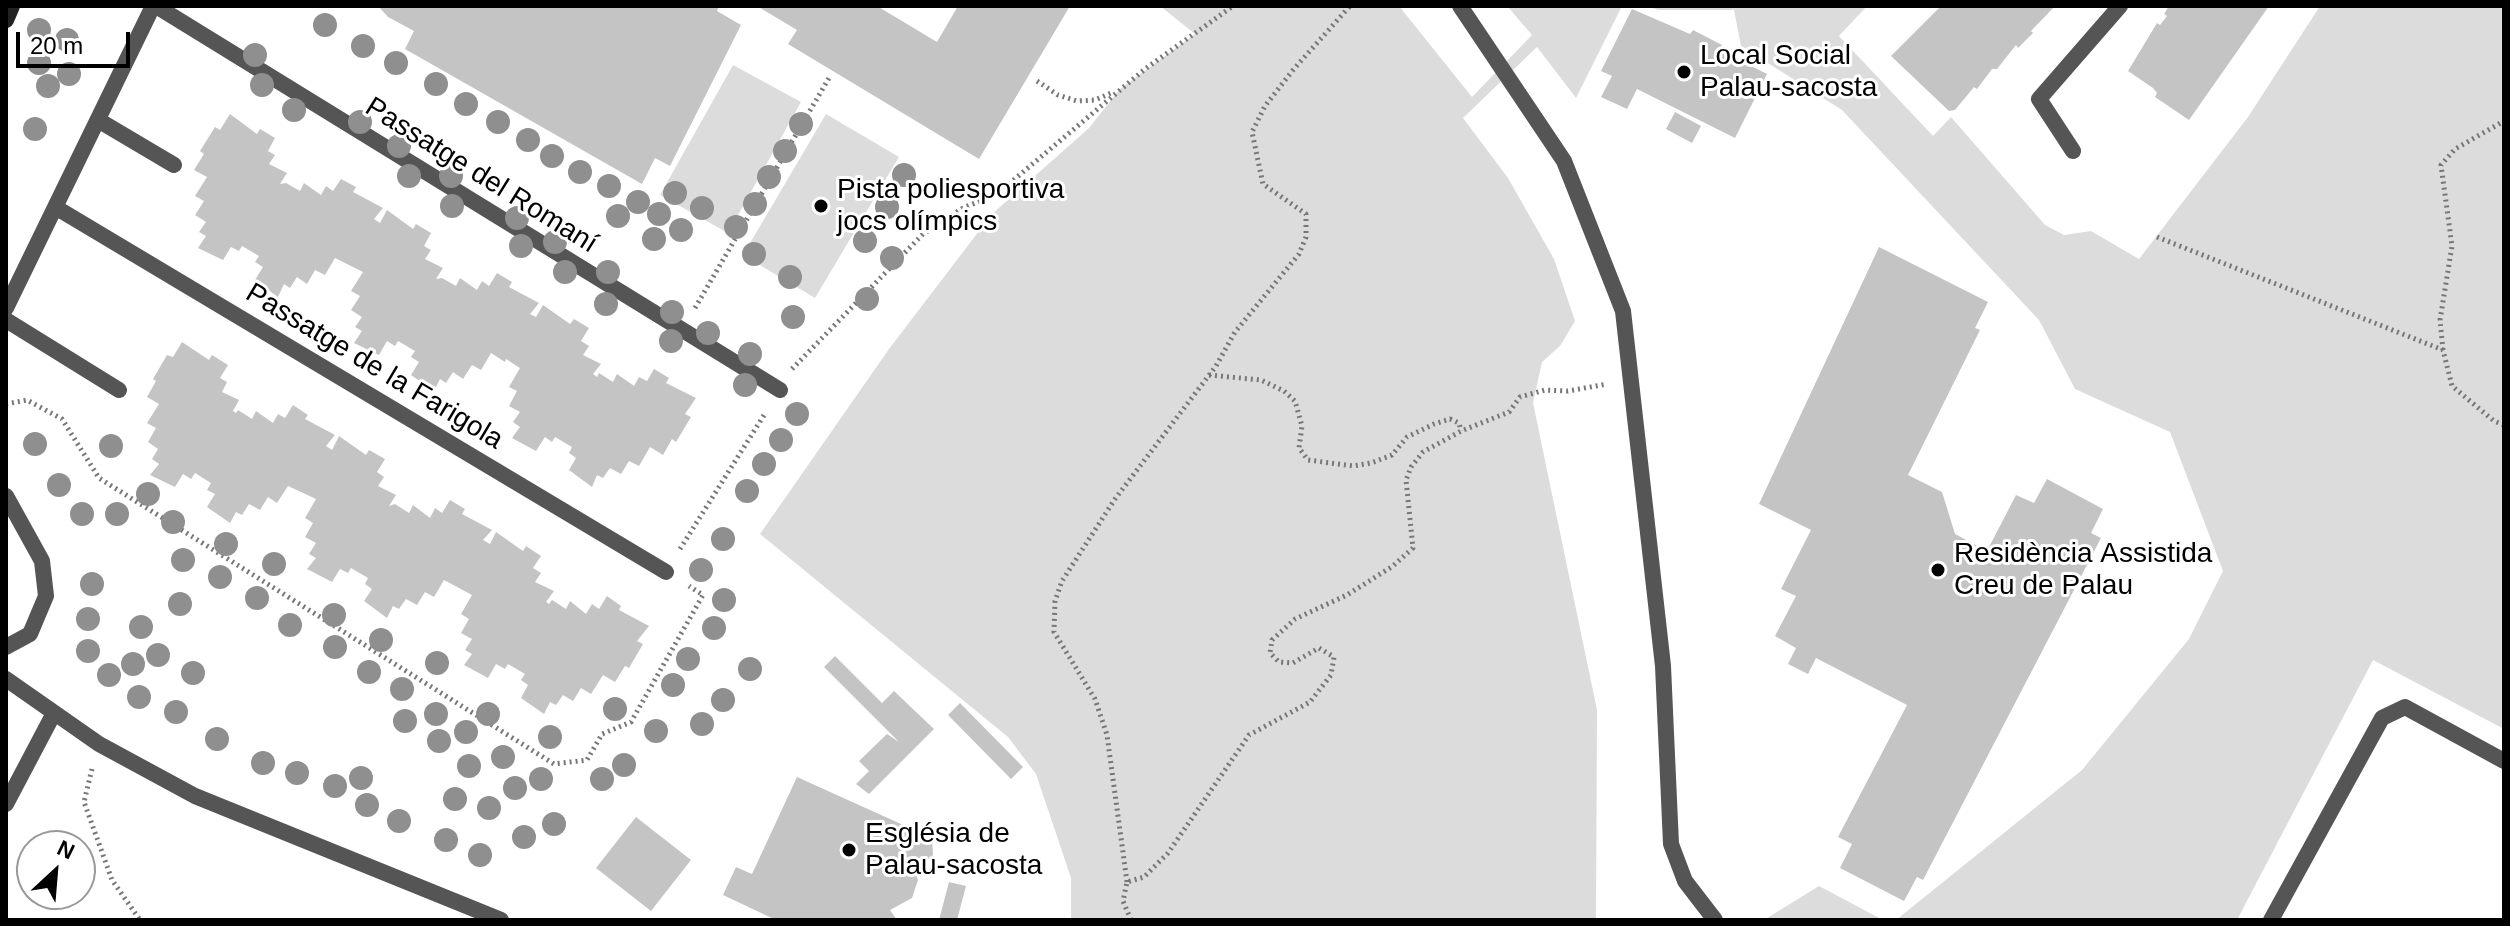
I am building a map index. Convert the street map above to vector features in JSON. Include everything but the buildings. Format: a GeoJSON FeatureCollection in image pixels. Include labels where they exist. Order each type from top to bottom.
{"type":"FeatureCollection","features":[{"type":"Feature","properties":{"kind":"street"},"geometry":{"type":"LineString","coordinates":[[6,20],[12,6]]}},
{"type":"Feature","properties":{"kind":"street"},"geometry":{"type":"LineString","coordinates":[[6,308],[155,6]]}},
{"type":"Feature","properties":{"kind":"street","name":"Passatge del Romaní"},"geometry":{"type":"LineString","coordinates":[[155,6],[780,390]]}},
{"type":"Feature","properties":{"kind":"street"},"geometry":{"type":"LineString","coordinates":[[1460,6],[1564,161],[1623,311],[1663,666],[1671,844],[1685,881],[1715,920]]}},
{"type":"Feature","properties":{"kind":"street"},"geometry":{"type":"LineString","coordinates":[[2073,151],[2039,99],[2120,6]]}},
{"type":"Feature","properties":{"kind":"street"},"geometry":{"type":"LineString","coordinates":[[98,120],[174,165]]}},
{"type":"Feature","properties":{"kind":"street","name":"Passatge de la Farigola"},"geometry":{"type":"LineString","coordinates":[[55,207],[666,572]]}},
{"type":"Feature","properties":{"kind":"street"},"geometry":{"type":"LineString","coordinates":[[6,320],[119,390]]}},
{"type":"Feature","properties":{"kind":"street"},"geometry":{"type":"LineString","coordinates":[[6,496],[42,561],[46,596],[30,634],[6,647]]}},
{"type":"Feature","properties":{"kind":"street"},"geometry":{"type":"LineString","coordinates":[[6,679],[99,744],[195,796],[501,920]]}},
{"type":"Feature","properties":{"kind":"street"},"geometry":{"type":"LineString","coordinates":[[2271,920],[2382,718],[2405,707],[2504,761]]}},
{"type":"Feature","properties":{"kind":"street"},"geometry":{"type":"LineString","coordinates":[[6,804],[54,713]]}},
{"type":"Feature","properties":{"kind":"path"},"geometry":{"type":"LineString","coordinates":[[6,404],[27,400],[62,419],[99,478],[554,764],[587,760],[602,734],[631,722],[703,595],[666,572],[793,366],[923,234],[963,208],[997,194],[1120,89],[1233,6]]}},
{"type":"Feature","properties":{"kind":"path"},"geometry":{"type":"LineString","coordinates":[[1131,920],[1123,901],[1127,882],[1107,735],[1095,699],[1054,632],[1055,601],[1062,581],[1115,499],[1209,375],[1235,332],[1299,254],[1306,237],[1306,214],[1263,184],[1252,132],[1265,106],[1293,70],[1350,6]]}},
{"type":"Feature","properties":{"kind":"path"},"geometry":{"type":"LineString","coordinates":[[682,330],[829,78]]}},
{"type":"Feature","properties":{"kind":"path"},"geometry":{"type":"LineString","coordinates":[[1037,81],[1058,95],[1077,101],[1095,100],[1120,89]]}},
{"type":"Feature","properties":{"kind":"path"},"geometry":{"type":"LineString","coordinates":[[2504,121],[2455,149],[2441,165],[2452,246],[2440,320],[2443,350],[2452,386],[2494,421],[2504,425]]}},
{"type":"Feature","properties":{"kind":"path"},"geometry":{"type":"LineString","coordinates":[[2157,237],[2443,350]]}},
{"type":"Feature","properties":{"kind":"path"},"geometry":{"type":"LineString","coordinates":[[1209,375],[1261,380],[1284,391],[1295,401],[1302,426],[1299,448],[1308,460],[1353,466],[1371,463],[1392,455],[1407,437],[1434,424],[1450,419],[1459,423],[1461,431]]}},
{"type":"Feature","properties":{"kind":"path"},"geometry":{"type":"LineString","coordinates":[[1127,882],[1144,877],[1168,853],[1249,735],[1310,702],[1331,675],[1334,657],[1319,648],[1293,663],[1279,662],[1270,653],[1272,640],[1295,619],[1347,595],[1413,548],[1406,480],[1411,467],[1423,452],[1461,431],[1509,412],[1520,397],[1545,390],[1568,391],[1631,380]]}},
{"type":"Feature","properties":{"kind":"path"},"geometry":{"type":"LineString","coordinates":[[99,744],[84,802],[112,880],[140,920]]}},
{"type":"Feature","properties":{"kind":"shaded area"},"geometry":{"type":"Polygon","coordinates":[[[1160,6],[1399,6],[1472,97],[1532,35],[1507,6],[1622,6],[1576,98],[1537,47],[1463,118],[1508,178],[1554,259],[1575,321],[1560,346],[1542,362],[1533,403],[1597,710],[1596,920],[1071,920],[1071,878],[1036,774],[1008,737],[760,534],[889,349],[992,214],[1089,128],[1120,89],[1195,34],[1160,6]]]}},
{"type":"Feature","properties":{"kind":"shaded area"},"geometry":{"type":"Polygon","coordinates":[[[1648,6],[1867,6],[1839,36],[1933,136],[1951,117],[2045,225],[2064,235],[2091,231],[2139,259],[2248,117],[2320,6],[2504,6],[2504,729],[2373,660],[2237,920],[1896,920],[2082,770],[2189,639],[2223,571],[2170,432],[2075,389],[2039,320],[1842,110],[1741,46],[1734,10],[1658,10],[1648,6]]]}},
{"type":"Feature","properties":{"kind":"shaded area"},"geometry":{"type":"Polygon","coordinates":[[[733,65],[801,102],[728,233],[660,195],[733,65]]]}},
{"type":"Feature","properties":{"kind":"shaded area","name":"Pista poliesportiva jocs olímpics"},"geometry":{"type":"Polygon","coordinates":[[[826,114],[899,157],[815,298],[743,255],[826,114]]]}},
{"type":"Feature","properties":{"kind":"shaded area"},"geometry":{"type":"Polygon","coordinates":[[[1819,886],[1883,920],[1764,920],[1819,886]]]}},
{"type":"Feature","properties":{"kind":"place","name":"Local Social Palau-sacosta"},"geometry":{"type":"Point","coordinates":[1684,72]}},
{"type":"Feature","properties":{"kind":"place","name":"Pista poliesportiva jocs olímpics"},"geometry":{"type":"Point","coordinates":[821,206]}},
{"type":"Feature","properties":{"kind":"place","name":"Residència Assistida Creu de Palau"},"geometry":{"type":"Point","coordinates":[1938,570]}},
{"type":"Feature","properties":{"kind":"place","name":"Església de Palau-sacosta"},"geometry":{"type":"Point","coordinates":[849,850]}}]}
